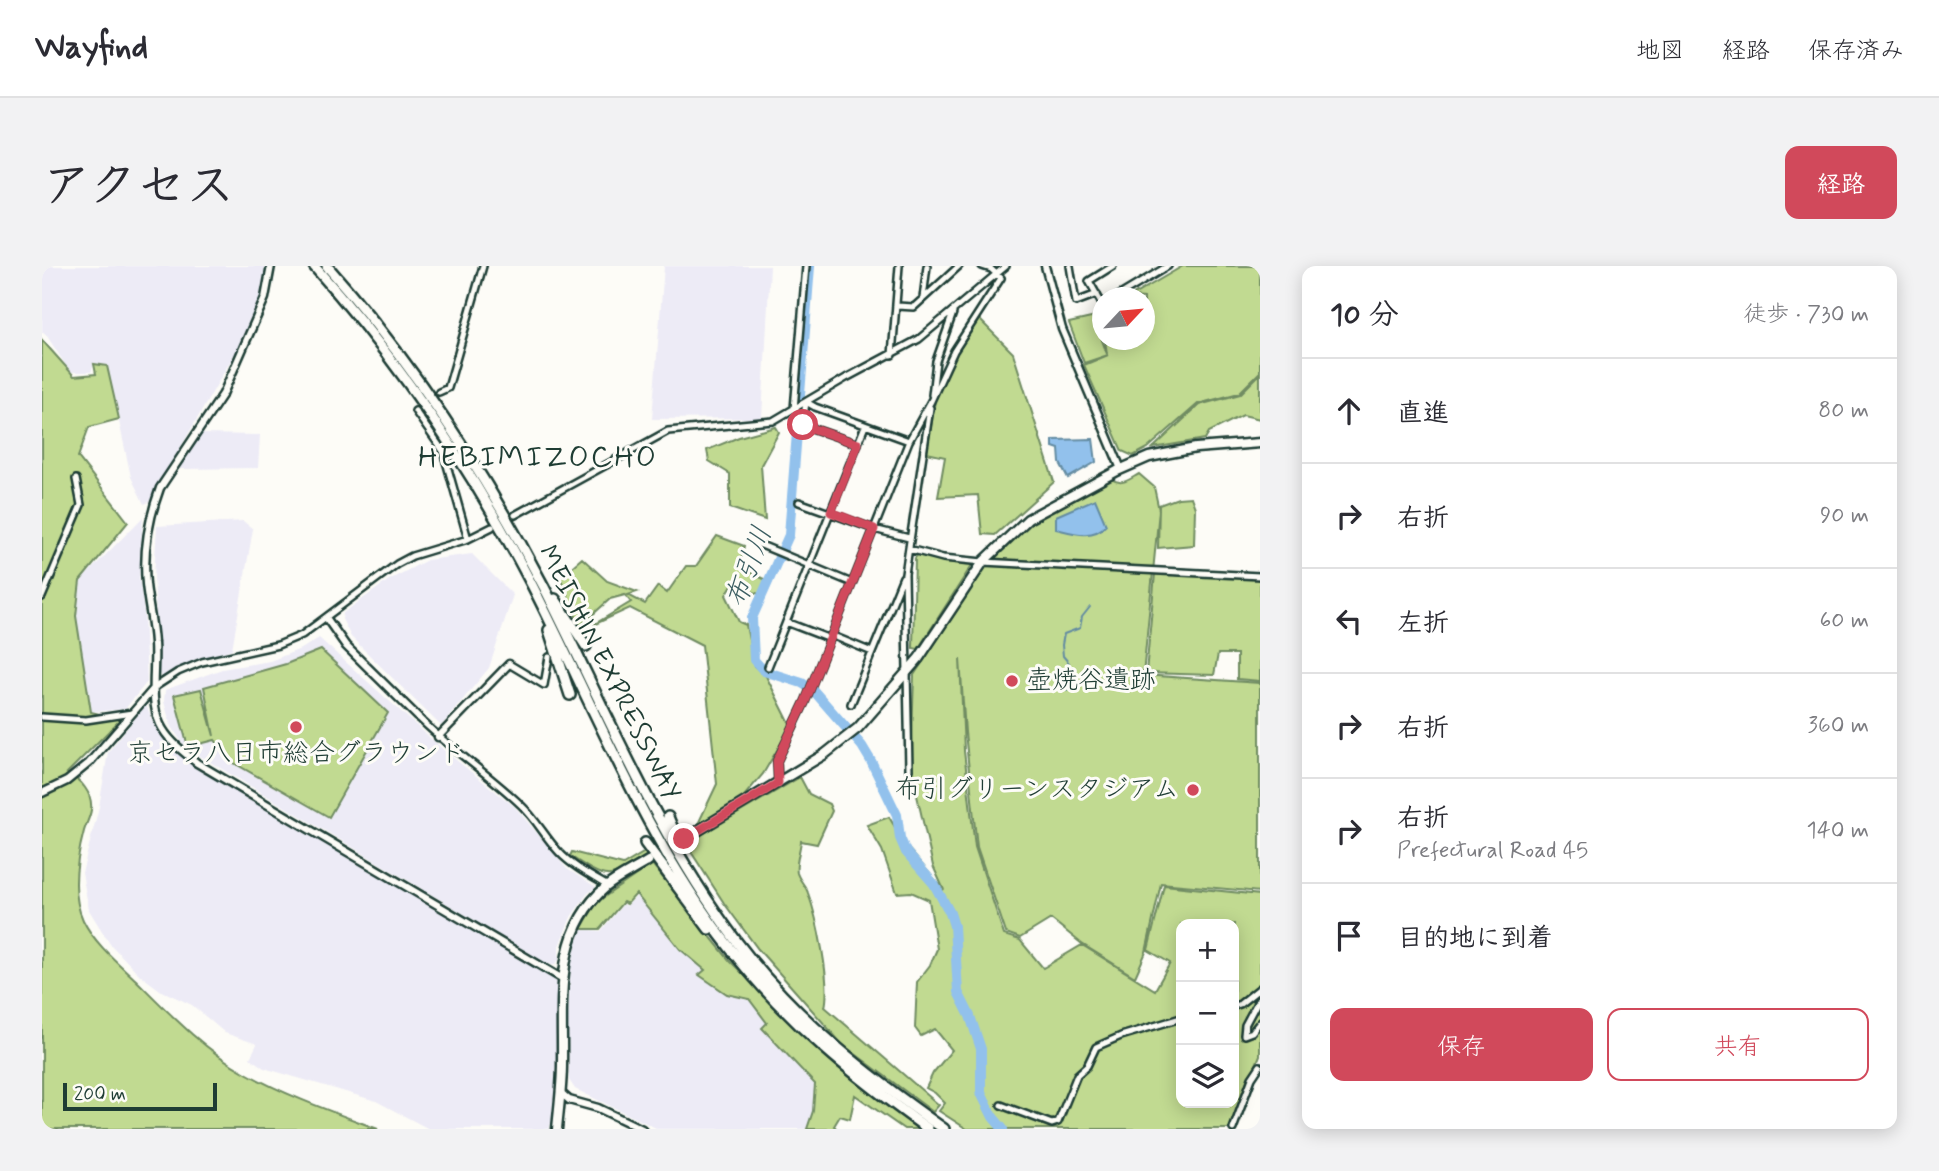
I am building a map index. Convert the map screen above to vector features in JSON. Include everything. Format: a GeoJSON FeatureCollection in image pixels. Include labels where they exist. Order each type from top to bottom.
{"type":"FeatureCollection","features":[{"type":"Feature","properties":{"kind":"highway","name":"MEISHIN EXPRESSWAY"},"geometry":{"type":"LineString","coordinates":[[314,266],[368,328],[430,413],[481,493],[532,585],[605,736],[674,867],[729,947],[788,1015],[845,1067],[928,1129]]}},
{"type":"Feature","properties":{"kind":"highway","name":"MEISHIN EXPRESSWAY"},"geometry":{"type":"LineString","coordinates":[[327,266],[375,322],[471,457],[544,589],[664,829],[737,942],[818,1032],[881,1085],[944,1129]]}},
{"type":"Feature","properties":{"kind":"highway"},"geometry":{"type":"LineString","coordinates":[[512,529],[574,631],[586,646]]}},
{"type":"Feature","properties":{"kind":"highway"},"geometry":{"type":"LineString","coordinates":[[532,585],[570,695]]}},
{"type":"Feature","properties":{"kind":"highway"},"geometry":{"type":"LineString","coordinates":[[668,817],[689,871]]}},
{"type":"Feature","properties":{"kind":"highway"},"geometry":{"type":"LineString","coordinates":[[645,844],[721,943],[788,1015]]}},
{"type":"Feature","properties":{"kind":"main road"},"geometry":{"type":"LineString","coordinates":[[684,839],[825,754],[851,734],[883,703],[919,658],[983,562],[1028,519],[1149,457],[1169,452],[1260,443]]}},
{"type":"Feature","properties":{"kind":"main road"},"geometry":{"type":"LineString","coordinates":[[557,1129],[561,1093],[563,979],[567,949],[579,919],[608,886],[648,861]]}},
{"type":"Feature","properties":{"kind":"street"},"geometry":{"type":"LineString","coordinates":[[271,266],[265,298],[223,394],[160,488],[154,505],[147,540],[146,583],[154,643],[154,705],[160,723],[177,746],[197,763],[563,979]]}},
{"type":"Feature","properties":{"kind":"street"},"geometry":{"type":"LineString","coordinates":[[439,392],[448,388],[483,266]]}},
{"type":"Feature","properties":{"kind":"street"},"geometry":{"type":"LineString","coordinates":[[806,266],[800,406],[803,425],[858,444]]}},
{"type":"Feature","properties":{"kind":"street"},"geometry":{"type":"LineString","coordinates":[[892,355],[900,266]]}},
{"type":"Feature","properties":{"kind":"street"},"geometry":{"type":"LineString","coordinates":[[923,298],[927,266]]}},
{"type":"Feature","properties":{"kind":"street"},"geometry":{"type":"LineString","coordinates":[[897,306],[914,307],[960,266]]}},
{"type":"Feature","properties":{"kind":"street"},"geometry":{"type":"LineString","coordinates":[[778,783],[777,761],[810,688],[909,441],[954,351],[1001,278],[992,268],[982,266]]}},
{"type":"Feature","properties":{"kind":"street"},"geometry":{"type":"LineString","coordinates":[[515,515],[668,431],[764,424],[773,421],[919,339],[1006,266]]}},
{"type":"Feature","properties":{"kind":"street"},"geometry":{"type":"LineString","coordinates":[[1045,266],[1062,329],[1121,469]]}},
{"type":"Feature","properties":{"kind":"street"},"geometry":{"type":"LineString","coordinates":[[1070,266],[1076,302],[1092,296]]}},
{"type":"Feature","properties":{"kind":"street"},"geometry":{"type":"LineString","coordinates":[[1093,287],[1089,281],[1113,266]]}},
{"type":"Feature","properties":{"kind":"street"},"geometry":{"type":"LineString","coordinates":[[1132,287],[1163,267]]}},
{"type":"Feature","properties":{"kind":"street"},"geometry":{"type":"LineString","coordinates":[[909,770],[905,574],[936,361],[953,311]]}},
{"type":"Feature","properties":{"kind":"street"},"geometry":{"type":"LineString","coordinates":[[800,406],[815,407],[909,441]]}},
{"type":"Feature","properties":{"kind":"street"},"geometry":{"type":"LineString","coordinates":[[415,411],[443,450],[468,539]]}},
{"type":"Feature","properties":{"kind":"street"},"geometry":{"type":"LineString","coordinates":[[768,667],[865,426]]}},
{"type":"Feature","properties":{"kind":"street"},"geometry":{"type":"LineString","coordinates":[[42,597],[45,579],[81,505],[76,479]]}},
{"type":"Feature","properties":{"kind":"street"},"geometry":{"type":"LineString","coordinates":[[799,502],[874,529],[909,538]]}},
{"type":"Feature","properties":{"kind":"street"},"geometry":{"type":"LineString","coordinates":[[42,793],[67,781],[89,763],[155,687],[178,672],[202,662],[278,645],[302,635],[397,564],[412,556],[468,539],[492,527]]}},
{"type":"Feature","properties":{"kind":"street"},"geometry":{"type":"LineString","coordinates":[[754,542],[852,583]]}},
{"type":"Feature","properties":{"kind":"street"},"geometry":{"type":"LineString","coordinates":[[909,549],[943,558],[983,562],[1260,576]]}},
{"type":"Feature","properties":{"kind":"street"},"geometry":{"type":"LineString","coordinates":[[851,704],[905,574]]}},
{"type":"Feature","properties":{"kind":"street"},"geometry":{"type":"LineString","coordinates":[[327,618],[346,646],[438,737],[521,804],[559,853],[608,886]]}},
{"type":"Feature","properties":{"kind":"street"},"geometry":{"type":"LineString","coordinates":[[786,622],[872,652]]}},
{"type":"Feature","properties":{"kind":"street"},"geometry":{"type":"LineString","coordinates":[[438,737],[509,664],[544,685],[549,657]]}},
{"type":"Feature","properties":{"kind":"street"},"geometry":{"type":"LineString","coordinates":[[42,718],[86,720],[132,713]]}},
{"type":"Feature","properties":{"kind":"street"},"geometry":{"type":"LineString","coordinates":[[1239,1004],[1260,988]]}},
{"type":"Feature","properties":{"kind":"street"},"geometry":{"type":"LineString","coordinates":[[1260,997],[1245,1025],[1244,1035],[1260,1022]]}},
{"type":"Feature","properties":{"kind":"street"},"geometry":{"type":"LineString","coordinates":[[1001,1105],[1052,1124],[1058,1122],[1077,1075],[1087,1066],[1096,1047],[1121,1036],[1176,1020]]}},
{"type":"Feature","properties":{"kind":"street"},"geometry":{"type":"LineString","coordinates":[[1233,1129],[1252,1078],[1260,1066]]}},
{"type":"Feature","properties":{"kind":"street"},"geometry":{"type":"LineString","coordinates":[[561,1093],[569,1100],[606,1111],[642,1129]]}},
{"type":"Feature","properties":{"kind":"shaded area"},"geometry":{"type":"Polygon","coordinates":[[[42,266],[264,266],[266,278],[263,296],[242,341],[149,502],[144,504],[131,477],[107,366],[94,364],[91,372],[70,372],[42,332],[42,266]]]}},
{"type":"Feature","properties":{"kind":"shaded area"},"geometry":{"type":"Polygon","coordinates":[[[664,266],[770,266],[762,418],[652,419],[664,266]]]}},
{"type":"Feature","properties":{"kind":"shaded area"},"geometry":{"type":"Polygon","coordinates":[[[198,434],[260,435],[258,468],[180,469],[198,434]]]}},
{"type":"Feature","properties":{"kind":"shaded area"},"geometry":{"type":"Polygon","coordinates":[[[143,517],[139,579],[144,612],[147,682],[125,709],[91,712],[76,616],[80,581],[143,517]]]}},
{"type":"Feature","properties":{"kind":"shaded area"},"geometry":{"type":"Polygon","coordinates":[[[243,521],[253,529],[232,649],[187,664],[162,677],[159,674],[154,576],[157,526],[243,521]]]}},
{"type":"Feature","properties":{"kind":"shaded area"},"geometry":{"type":"Polygon","coordinates":[[[472,554],[513,595],[489,668],[441,726],[351,637],[342,619],[343,613],[389,580],[427,560],[472,554]]]}},
{"type":"Feature","properties":{"kind":"shaded area"},"geometry":{"type":"Polygon","coordinates":[[[319,638],[445,751],[515,807],[567,869],[596,887],[587,894],[571,917],[559,946],[559,960],[554,965],[546,963],[185,747],[171,726],[164,702],[165,690],[222,669],[270,661],[303,648],[319,638]]]}},
{"type":"Feature","properties":{"kind":"shaded area"},"geometry":{"type":"Polygon","coordinates":[[[146,705],[154,725],[171,749],[203,771],[559,983],[558,1045],[553,1116],[549,1129],[429,1129],[376,1101],[264,1068],[250,1058],[257,1044],[225,1033],[192,1005],[160,990],[140,975],[110,944],[89,910],[82,873],[99,807],[108,752],[146,705]]]}},
{"type":"Feature","properties":{"kind":"shaded area"},"geometry":{"type":"Polygon","coordinates":[[[656,889],[827,1071],[823,1129],[658,1129],[575,1089],[569,1080],[568,1018],[571,964],[581,929],[601,931],[623,904],[626,906],[637,896],[643,903],[656,889]]]}},
{"type":"Feature","properties":{"kind":"green space"},"geometry":{"type":"Polygon","coordinates":[[[1183,266],[1260,266],[1260,372],[1239,393],[1198,404],[1148,448],[1133,456],[1122,451],[1084,365],[1108,355],[1084,363],[1069,323],[1092,318],[1092,350],[1106,350],[1107,354],[1106,350],[1155,350],[1155,287],[1147,287],[1183,266]]]}},
{"type":"Feature","properties":{"kind":"green space"},"geometry":{"type":"Polygon","coordinates":[[[978,318],[1013,353],[1054,482],[995,535],[982,534],[978,495],[938,497],[945,457],[927,453],[935,400],[956,353],[978,318]]]}},
{"type":"Feature","properties":{"kind":"green space"},"geometry":{"type":"Polygon","coordinates":[[[42,340],[74,376],[96,374],[94,364],[107,366],[119,419],[89,427],[78,457],[128,522],[80,581],[76,616],[91,712],[121,719],[67,773],[85,788],[91,804],[81,841],[76,876],[77,899],[83,920],[93,937],[174,1018],[230,1064],[278,1089],[378,1129],[42,1129],[42,340]]]}},
{"type":"Feature","properties":{"kind":"green space"},"geometry":{"type":"Polygon","coordinates":[[[1260,374],[1260,419],[1243,415],[1209,432],[1205,439],[1153,448],[1199,405],[1240,394],[1260,374]]]}},
{"type":"Feature","properties":{"kind":"green space"},"geometry":{"type":"Polygon","coordinates":[[[776,427],[779,432],[761,465],[765,520],[730,508],[730,474],[709,461],[707,450],[739,437],[776,427]]]}},
{"type":"Feature","properties":{"kind":"green space"},"geometry":{"type":"Polygon","coordinates":[[[1139,474],[1154,487],[1159,510],[1143,675],[1260,683],[1260,892],[1161,883],[1146,952],[1135,977],[1082,944],[1051,919],[1020,938],[1006,933],[977,847],[960,659],[964,751],[975,847],[1004,935],[1020,940],[1043,968],[1082,945],[1155,990],[1170,963],[1148,950],[1164,885],[1260,895],[1260,1055],[1239,1107],[1239,919],[1176,919],[1176,1108],[1239,1108],[1230,1129],[967,1129],[939,1111],[945,1103],[926,1088],[933,1073],[952,1050],[935,1029],[921,1036],[915,1028],[917,982],[930,965],[937,949],[929,900],[911,892],[897,893],[882,850],[867,825],[889,817],[906,846],[944,890],[933,866],[911,769],[914,675],[985,564],[1054,569],[990,560],[1017,532],[1041,514],[1111,479],[1122,482],[1139,474]]]}},
{"type":"Feature","properties":{"kind":"green space"},"geometry":{"type":"Polygon","coordinates":[[[1191,497],[1195,508],[1194,545],[1158,548],[1159,505],[1178,498],[1191,497]]]}},
{"type":"Feature","properties":{"kind":"green space"},"geometry":{"type":"Polygon","coordinates":[[[717,536],[744,546],[739,567],[766,580],[759,594],[732,585],[726,595],[739,622],[746,625],[754,666],[766,676],[791,726],[763,774],[739,802],[697,826],[717,784],[702,645],[630,608],[593,625],[631,602],[625,595],[610,599],[580,626],[560,577],[582,558],[607,581],[637,592],[628,595],[645,604],[658,586],[667,593],[686,566],[696,566],[717,536]]]}},
{"type":"Feature","properties":{"kind":"green space"},"geometry":{"type":"Polygon","coordinates":[[[919,553],[941,561],[972,565],[918,649],[913,648],[915,558],[919,553]]]}},
{"type":"Feature","properties":{"kind":"green space"},"geometry":{"type":"Polygon","coordinates":[[[1155,574],[1260,579],[1260,681],[1237,679],[1237,654],[1218,654],[1214,675],[1146,673],[1155,574]]]}},
{"type":"Feature","properties":{"kind":"green space","name":"京セラ八日市総合グラウンド"},"geometry":{"type":"Polygon","coordinates":[[[321,650],[388,713],[329,817],[234,763],[215,740],[188,747],[174,695],[201,689],[214,736],[204,687],[286,664],[321,650]]]}},
{"type":"Feature","properties":{"kind":"green space"},"geometry":{"type":"Polygon","coordinates":[[[800,777],[809,794],[829,804],[832,811],[817,844],[801,841],[797,866],[797,873],[808,893],[819,933],[825,967],[825,1007],[939,1105],[933,1112],[842,1044],[758,949],[686,844],[800,777]]]}},
{"type":"Feature","properties":{"kind":"green space"},"geometry":{"type":"Polygon","coordinates":[[[572,852],[623,865],[645,852],[647,856],[615,874],[608,875],[593,870],[570,856],[572,852]]]}},
{"type":"Feature","properties":{"kind":"green space"},"geometry":{"type":"Polygon","coordinates":[[[652,864],[730,961],[836,1066],[924,1129],[904,1129],[855,1095],[850,1119],[840,1116],[834,1126],[837,1129],[807,1129],[813,1111],[815,1084],[762,1028],[767,1023],[749,999],[727,994],[699,975],[705,970],[680,949],[636,894],[627,904],[623,902],[600,929],[581,929],[597,902],[652,864]]]}},
{"type":"Feature","properties":{"kind":"water"},"geometry":{"type":"Polygon","coordinates":[[[1093,439],[1096,462],[1068,478],[1060,463],[1059,449],[1053,447],[1053,440],[1093,439]]]}},
{"type":"Feature","properties":{"kind":"water"},"geometry":{"type":"Polygon","coordinates":[[[1095,499],[1106,525],[1101,530],[1082,534],[1056,529],[1056,516],[1095,499]]]}},
{"type":"Feature","properties":{"kind":"waterway","name":"布引川"},"geometry":{"type":"LineString","coordinates":[[810,266],[789,535],[752,618],[754,660],[764,671],[802,683],[813,690],[862,746],[871,761],[897,815],[900,838],[906,852],[934,884],[950,913],[954,926],[958,992],[970,1016],[981,1049],[981,1093],[993,1117],[1003,1129]]}},
{"type":"Feature","properties":{"kind":"waterway"},"geometry":{"type":"LineString","coordinates":[[1067,690],[1063,677],[1069,663],[1063,656],[1064,634],[1080,628],[1082,617],[1090,607]]}},
{"type":"Feature","properties":{"kind":"tunnel"},"geometry":{"type":"LineString","coordinates":[[561,648],[591,623]]}},
{"type":"Feature","properties":{"kind":"place","name":"壺焼谷遺跡"},"geometry":{"type":"Point","coordinates":[1012,681]}},
{"type":"Feature","properties":{"kind":"place","name":"京セラ八日市総合グラウンド"},"geometry":{"type":"Point","coordinates":[296,727]}},
{"type":"Feature","properties":{"kind":"place","name":"布引グリーンスタジアム"},"geometry":{"type":"Point","coordinates":[1193,790]}},
{"type":"Feature","properties":{"kind":"district","name":"HEBIMIZOCHO"},"geometry":{"type":"Point","coordinates":[538,457]}},
{"type":"Feature","properties":{"kind":"route"},"geometry":{"type":"LineString","coordinates":[[684,839],[778,783],[777,761],[805,702],[874,529],[831,512],[858,444],[803,425]]}}]}
